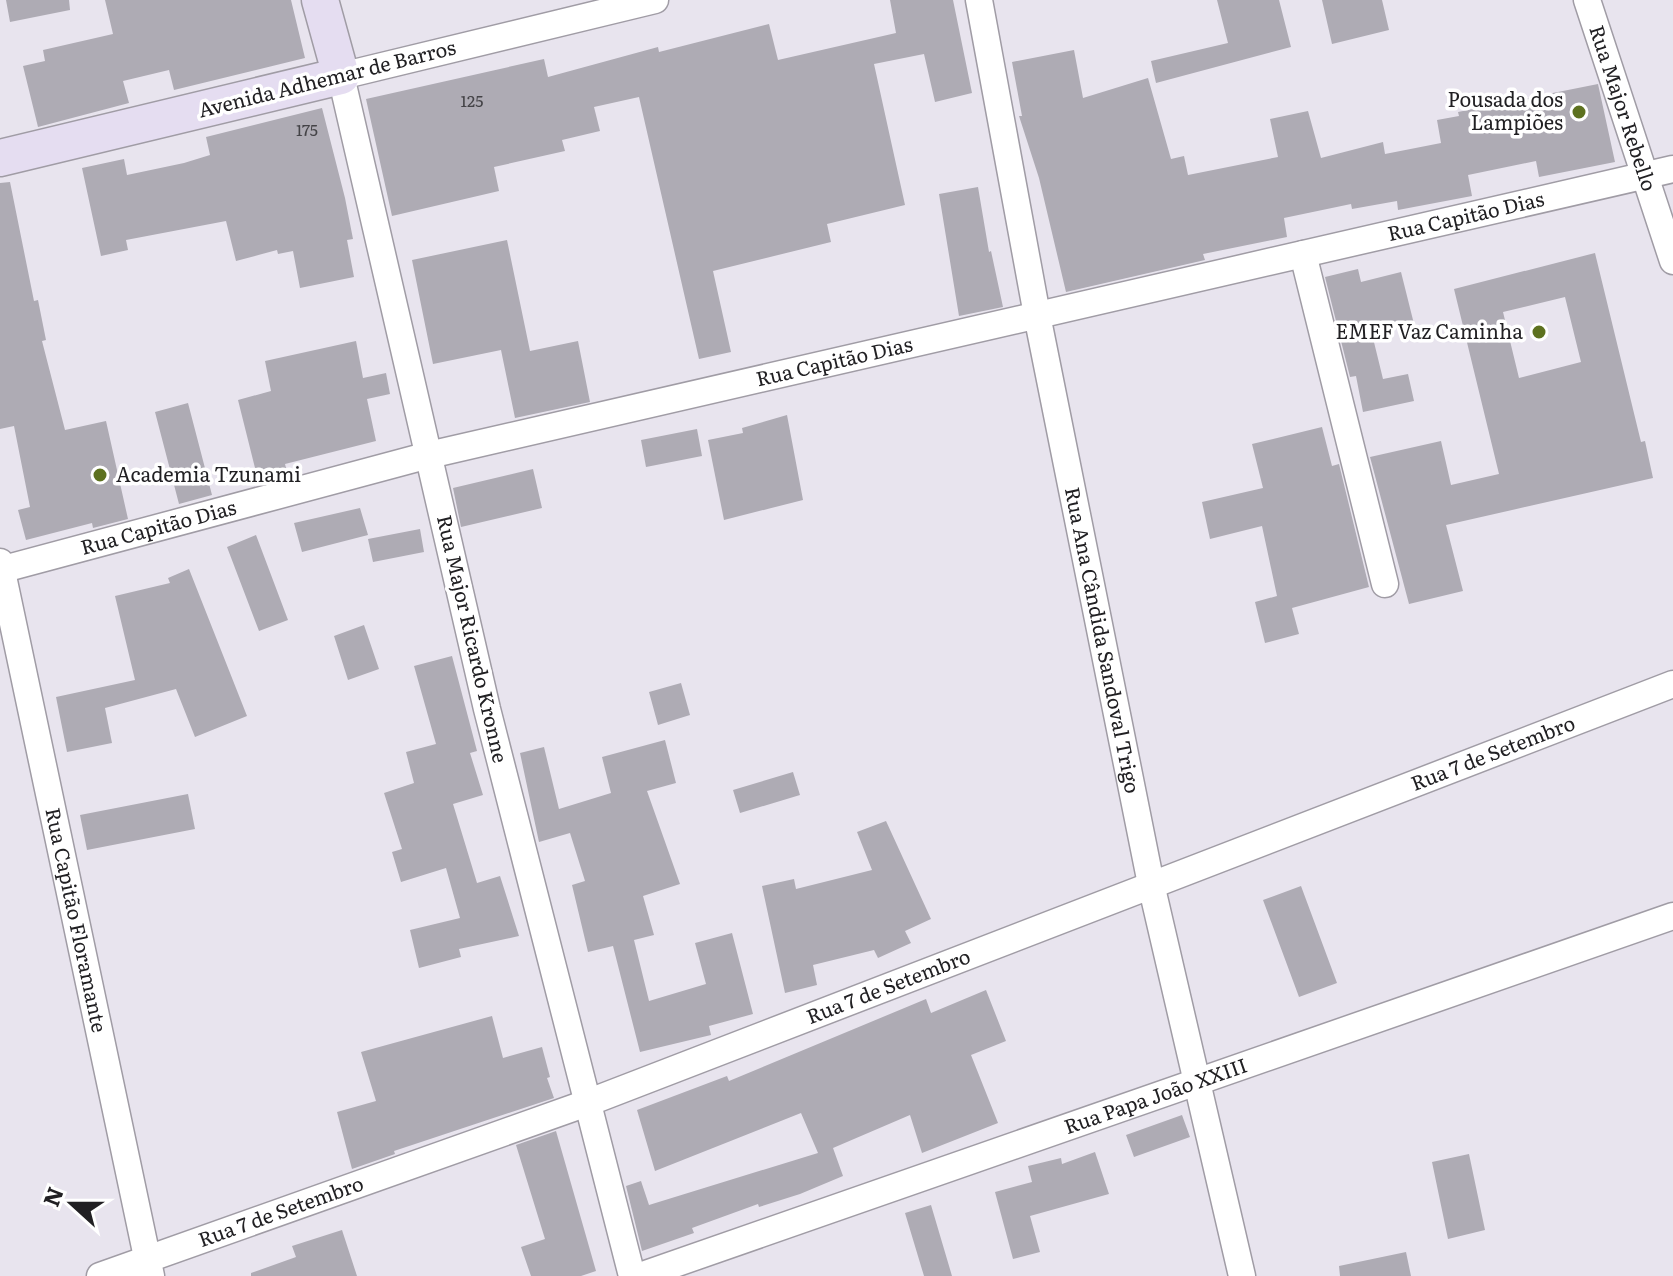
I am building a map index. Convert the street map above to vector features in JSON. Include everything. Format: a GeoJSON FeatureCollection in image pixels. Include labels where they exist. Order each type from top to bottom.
{"type":"FeatureCollection","features":[{"type":"Feature","properties":{"kind":"main road","name":"Rua Major Ricardo Kronne"},"geometry":{"type":"LineString","coordinates":[[320,0],[341,76]]}},
{"type":"Feature","properties":{"kind":"main road","name":"Avenida Adhemar de Barros"},"geometry":{"type":"LineString","coordinates":[[0,158],[341,76]]}},
{"type":"Feature","properties":{"kind":"street","name":"Avenida Adhemar de Barros"},"geometry":{"type":"LineString","coordinates":[[341,76],[655,0]]}},
{"type":"Feature","properties":{"kind":"street","name":"Rua Ana Cândida Sandoval Trigo"},"geometry":{"type":"LineString","coordinates":[[979,0],[1037,315],[1151,884],[1242,1276]]}},
{"type":"Feature","properties":{"kind":"street","name":"Rua Major Rebello"},"geometry":{"type":"LineString","coordinates":[[1587,0],[1673,261]]}},
{"type":"Feature","properties":{"kind":"street","name":"Rua Major Ricardo Kronne"},"geometry":{"type":"LineString","coordinates":[[341,76],[487,709],[632,1276]]}},
{"type":"Feature","properties":{"kind":"street","name":"Rua Capitão Dias"},"geometry":{"type":"LineString","coordinates":[[0,567],[429,455],[1673,169]]}},
{"type":"Feature","properties":{"kind":"street"},"geometry":{"type":"LineString","coordinates":[[1303,254],[1385,584]]}},
{"type":"Feature","properties":{"kind":"street","name":"Rua Capitão Floramante"},"geometry":{"type":"LineString","coordinates":[[0,567],[150,1269]]}},
{"type":"Feature","properties":{"kind":"street","name":"Rua 7 de Setembro"},"geometry":{"type":"LineString","coordinates":[[100,1276],[150,1269],[1673,684]]}},
{"type":"Feature","properties":{"kind":"street","name":"Rua Papa João XXIII"},"geometry":{"type":"LineString","coordinates":[[640,1276],[1673,916]]}},
{"type":"Feature","properties":{"kind":"building"},"geometry":{"type":"Polygon","coordinates":[[[6,0],[69,0],[70,10],[10,22],[6,0]]]}},
{"type":"Feature","properties":{"kind":"building"},"geometry":{"type":"Polygon","coordinates":[[[105,0],[291,0],[305,58],[174,90],[169,70],[123,81],[129,103],[38,127],[23,66],[45,61],[43,50],[113,34],[105,0]]]}},
{"type":"Feature","properties":{"kind":"building"},"geometry":{"type":"Polygon","coordinates":[[[890,0],[953,0],[972,93],[935,102],[924,54],[874,64],[905,205],[827,224],[831,242],[713,271],[731,352],[699,359],[639,97],[594,107],[600,131],[562,140],[565,151],[494,167],[499,191],[392,216],[366,99],[544,59],[548,77],[658,47],[659,52],[769,24],[778,60],[896,33],[890,0]]]}},
{"type":"Feature","properties":{"kind":"building"},"geometry":{"type":"Polygon","coordinates":[[[1217,0],[1279,0],[1291,47],[1156,83],[1151,61],[1228,43],[1217,0]]]}},
{"type":"Feature","properties":{"kind":"building"},"geometry":{"type":"Polygon","coordinates":[[[1322,0],[1382,0],[1389,30],[1332,44],[1322,0]]]}},
{"type":"Feature","properties":{"kind":"building"},"geometry":{"type":"Polygon","coordinates":[[[1074,50],[1083,98],[1148,78],[1171,159],[1184,156],[1188,175],[1278,157],[1270,119],[1308,111],[1321,158],[1383,142],[1385,154],[1441,143],[1437,120],[1459,116],[1458,112],[1598,84],[1615,162],[1539,177],[1536,161],[1468,175],[1472,196],[1398,210],[1397,201],[1352,209],[1351,204],[1284,218],[1287,237],[1203,254],[1205,260],[1066,292],[1039,178],[1019,116],[1022,116],[1012,62],[1074,50]]]}},
{"type":"Feature","properties":{"kind":"building"},"geometry":{"type":"Polygon","coordinates":[[[322,108],[353,239],[347,240],[354,277],[300,288],[293,251],[278,254],[277,250],[236,261],[226,221],[126,240],[128,250],[101,256],[82,168],[124,159],[127,175],[184,163],[210,155],[206,137],[322,108]]]}},
{"type":"Feature","properties":{"kind":"building"},"geometry":{"type":"Polygon","coordinates":[[[10,182],[34,301],[38,300],[46,340],[42,341],[65,430],[106,421],[128,519],[93,528],[92,523],[26,540],[18,510],[30,507],[14,426],[0,429],[0,183],[10,182]]]}},
{"type":"Feature","properties":{"kind":"building"},"geometry":{"type":"Polygon","coordinates":[[[978,187],[989,252],[1003,307],[959,316],[939,194],[978,187]]]}},
{"type":"Feature","properties":{"kind":"building"},"geometry":{"type":"Polygon","coordinates":[[[507,240],[530,351],[578,341],[590,402],[515,418],[501,350],[433,364],[412,260],[507,240]]]}},
{"type":"Feature","properties":{"kind":"building"},"geometry":{"type":"Polygon","coordinates":[[[1595,253],[1641,442],[1645,441],[1653,478],[1446,525],[1463,591],[1409,604],[1370,457],[1441,441],[1451,485],[1499,474],[1454,289],[1595,253]],[[1565,297],[1503,312],[1519,378],[1581,362],[1565,297]]]}},
{"type":"Feature","properties":{"kind":"building"},"geometry":{"type":"Polygon","coordinates":[[[1358,269],[1361,282],[1401,272],[1414,324],[1372,334],[1383,379],[1408,374],[1414,401],[1363,412],[1356,376],[1350,377],[1325,277],[1358,269]]]}},
{"type":"Feature","properties":{"kind":"building"},"geometry":{"type":"Polygon","coordinates":[[[356,341],[363,378],[386,373],[390,394],[367,399],[376,441],[285,464],[286,468],[257,476],[238,400],[271,391],[265,361],[356,341]]]}},
{"type":"Feature","properties":{"kind":"building"},"geometry":{"type":"Polygon","coordinates":[[[188,403],[212,495],[179,504],[155,412],[188,403]]]}},
{"type":"Feature","properties":{"kind":"building"},"geometry":{"type":"Polygon","coordinates":[[[787,415],[803,500],[724,520],[708,440],[743,433],[742,428],[787,415]]]}},
{"type":"Feature","properties":{"kind":"building"},"geometry":{"type":"Polygon","coordinates":[[[1322,427],[1332,466],[1339,464],[1369,587],[1292,608],[1299,634],[1265,643],[1255,602],[1277,596],[1262,526],[1210,539],[1202,502],[1263,488],[1252,444],[1322,427]]]}},
{"type":"Feature","properties":{"kind":"building"},"geometry":{"type":"Polygon","coordinates":[[[697,429],[702,456],[646,467],[641,440],[697,429]]]}},
{"type":"Feature","properties":{"kind":"building"},"geometry":{"type":"Polygon","coordinates":[[[533,469],[542,508],[461,527],[453,488],[533,469]]]}},
{"type":"Feature","properties":{"kind":"building"},"geometry":{"type":"Polygon","coordinates":[[[360,508],[368,535],[302,552],[294,523],[360,508]]]}},
{"type":"Feature","properties":{"kind":"building"},"geometry":{"type":"Polygon","coordinates":[[[420,529],[424,552],[373,562],[368,539],[420,529]]]}},
{"type":"Feature","properties":{"kind":"building"},"geometry":{"type":"Polygon","coordinates":[[[256,535],[288,620],[259,631],[227,547],[256,535]]]}},
{"type":"Feature","properties":{"kind":"building"},"geometry":{"type":"Polygon","coordinates":[[[189,569],[247,716],[195,737],[176,689],[105,708],[112,743],[67,752],[56,697],[135,680],[115,596],[170,583],[168,578],[189,569]]]}},
{"type":"Feature","properties":{"kind":"building"},"geometry":{"type":"Polygon","coordinates":[[[364,625],[379,669],[348,680],[334,636],[364,625]]]}},
{"type":"Feature","properties":{"kind":"building"},"geometry":{"type":"Polygon","coordinates":[[[452,656],[477,751],[470,753],[483,795],[453,804],[477,883],[500,876],[519,936],[459,949],[461,957],[419,968],[410,930],[460,918],[446,868],[401,882],[392,852],[402,849],[384,793],[414,783],[406,752],[436,744],[414,666],[452,656]]]}},
{"type":"Feature","properties":{"kind":"building"},"geometry":{"type":"Polygon","coordinates":[[[681,683],[690,715],[658,725],[649,692],[681,683]]]}},
{"type":"Feature","properties":{"kind":"building"},"geometry":{"type":"Polygon","coordinates":[[[665,740],[676,783],[647,791],[680,884],[643,896],[654,935],[634,940],[649,1001],[706,984],[695,943],[732,933],[753,1014],[709,1026],[711,1035],[640,1052],[613,946],[588,952],[572,885],[585,881],[570,833],[539,842],[520,753],[544,747],[559,809],[611,793],[602,757],[665,740]]]}},
{"type":"Feature","properties":{"kind":"building"},"geometry":{"type":"Polygon","coordinates":[[[793,772],[800,795],[740,813],[733,790],[793,772]]]}},
{"type":"Feature","properties":{"kind":"building"},"geometry":{"type":"Polygon","coordinates":[[[188,794],[195,829],[87,850],[80,815],[188,794]]]}},
{"type":"Feature","properties":{"kind":"building"},"geometry":{"type":"Polygon","coordinates":[[[886,821],[931,919],[905,931],[911,943],[878,958],[874,950],[813,965],[817,985],[785,993],[762,886],[794,879],[796,889],[872,870],[857,832],[886,821]]]}},
{"type":"Feature","properties":{"kind":"building"},"geometry":{"type":"Polygon","coordinates":[[[1301,886],[1337,983],[1299,997],[1263,900],[1301,886]]]}},
{"type":"Feature","properties":{"kind":"building"},"geometry":{"type":"Polygon","coordinates":[[[986,990],[1006,1041],[971,1055],[998,1123],[922,1153],[910,1115],[833,1148],[843,1176],[800,1194],[759,1207],[758,1204],[692,1228],[694,1233],[642,1251],[626,1186],[641,1181],[649,1205],[818,1153],[801,1113],[655,1171],[637,1110],[727,1076],[729,1081],[926,999],[931,1013],[986,990]]]}},
{"type":"Feature","properties":{"kind":"building"},"geometry":{"type":"Polygon","coordinates":[[[492,1016],[503,1058],[542,1047],[554,1098],[394,1151],[395,1154],[352,1169],[337,1112],[376,1101],[361,1052],[492,1016]]]}},
{"type":"Feature","properties":{"kind":"building"},"geometry":{"type":"Polygon","coordinates":[[[1182,1115],[1190,1137],[1134,1157],[1126,1135],[1182,1115]]]}},
{"type":"Feature","properties":{"kind":"building"},"geometry":{"type":"Polygon","coordinates":[[[556,1131],[596,1271],[581,1276],[531,1276],[521,1247],[545,1239],[516,1145],[556,1131]]]}},
{"type":"Feature","properties":{"kind":"building"},"geometry":{"type":"Polygon","coordinates":[[[1095,1152],[1109,1194],[1030,1216],[1040,1252],[1013,1259],[995,1192],[1032,1182],[1028,1166],[1061,1158],[1062,1164],[1095,1152]]]}},
{"type":"Feature","properties":{"kind":"building"},"geometry":{"type":"Polygon","coordinates":[[[1469,1154],[1485,1230],[1448,1239],[1432,1162],[1469,1154]]]}},
{"type":"Feature","properties":{"kind":"building"},"geometry":{"type":"Polygon","coordinates":[[[931,1205],[952,1276],[924,1276],[905,1213],[931,1205]]]}},
{"type":"Feature","properties":{"kind":"building"},"geometry":{"type":"Polygon","coordinates":[[[342,1230],[357,1276],[251,1276],[251,1273],[296,1257],[292,1246],[342,1230]]]}},
{"type":"Feature","properties":{"kind":"building"},"geometry":{"type":"Polygon","coordinates":[[[1406,1252],[1411,1276],[1340,1276],[1339,1266],[1406,1252]]]}},
{"type":"Feature","properties":{"kind":"place","name":"Pousada dos Lampiões"},"geometry":{"type":"Point","coordinates":[1579,112]}},
{"type":"Feature","properties":{"kind":"place","name":"EMEF Vaz Caminha"},"geometry":{"type":"Point","coordinates":[1539,332]}},
{"type":"Feature","properties":{"kind":"place","name":"Academia Tzunami"},"geometry":{"type":"Point","coordinates":[100,475]}}]}
